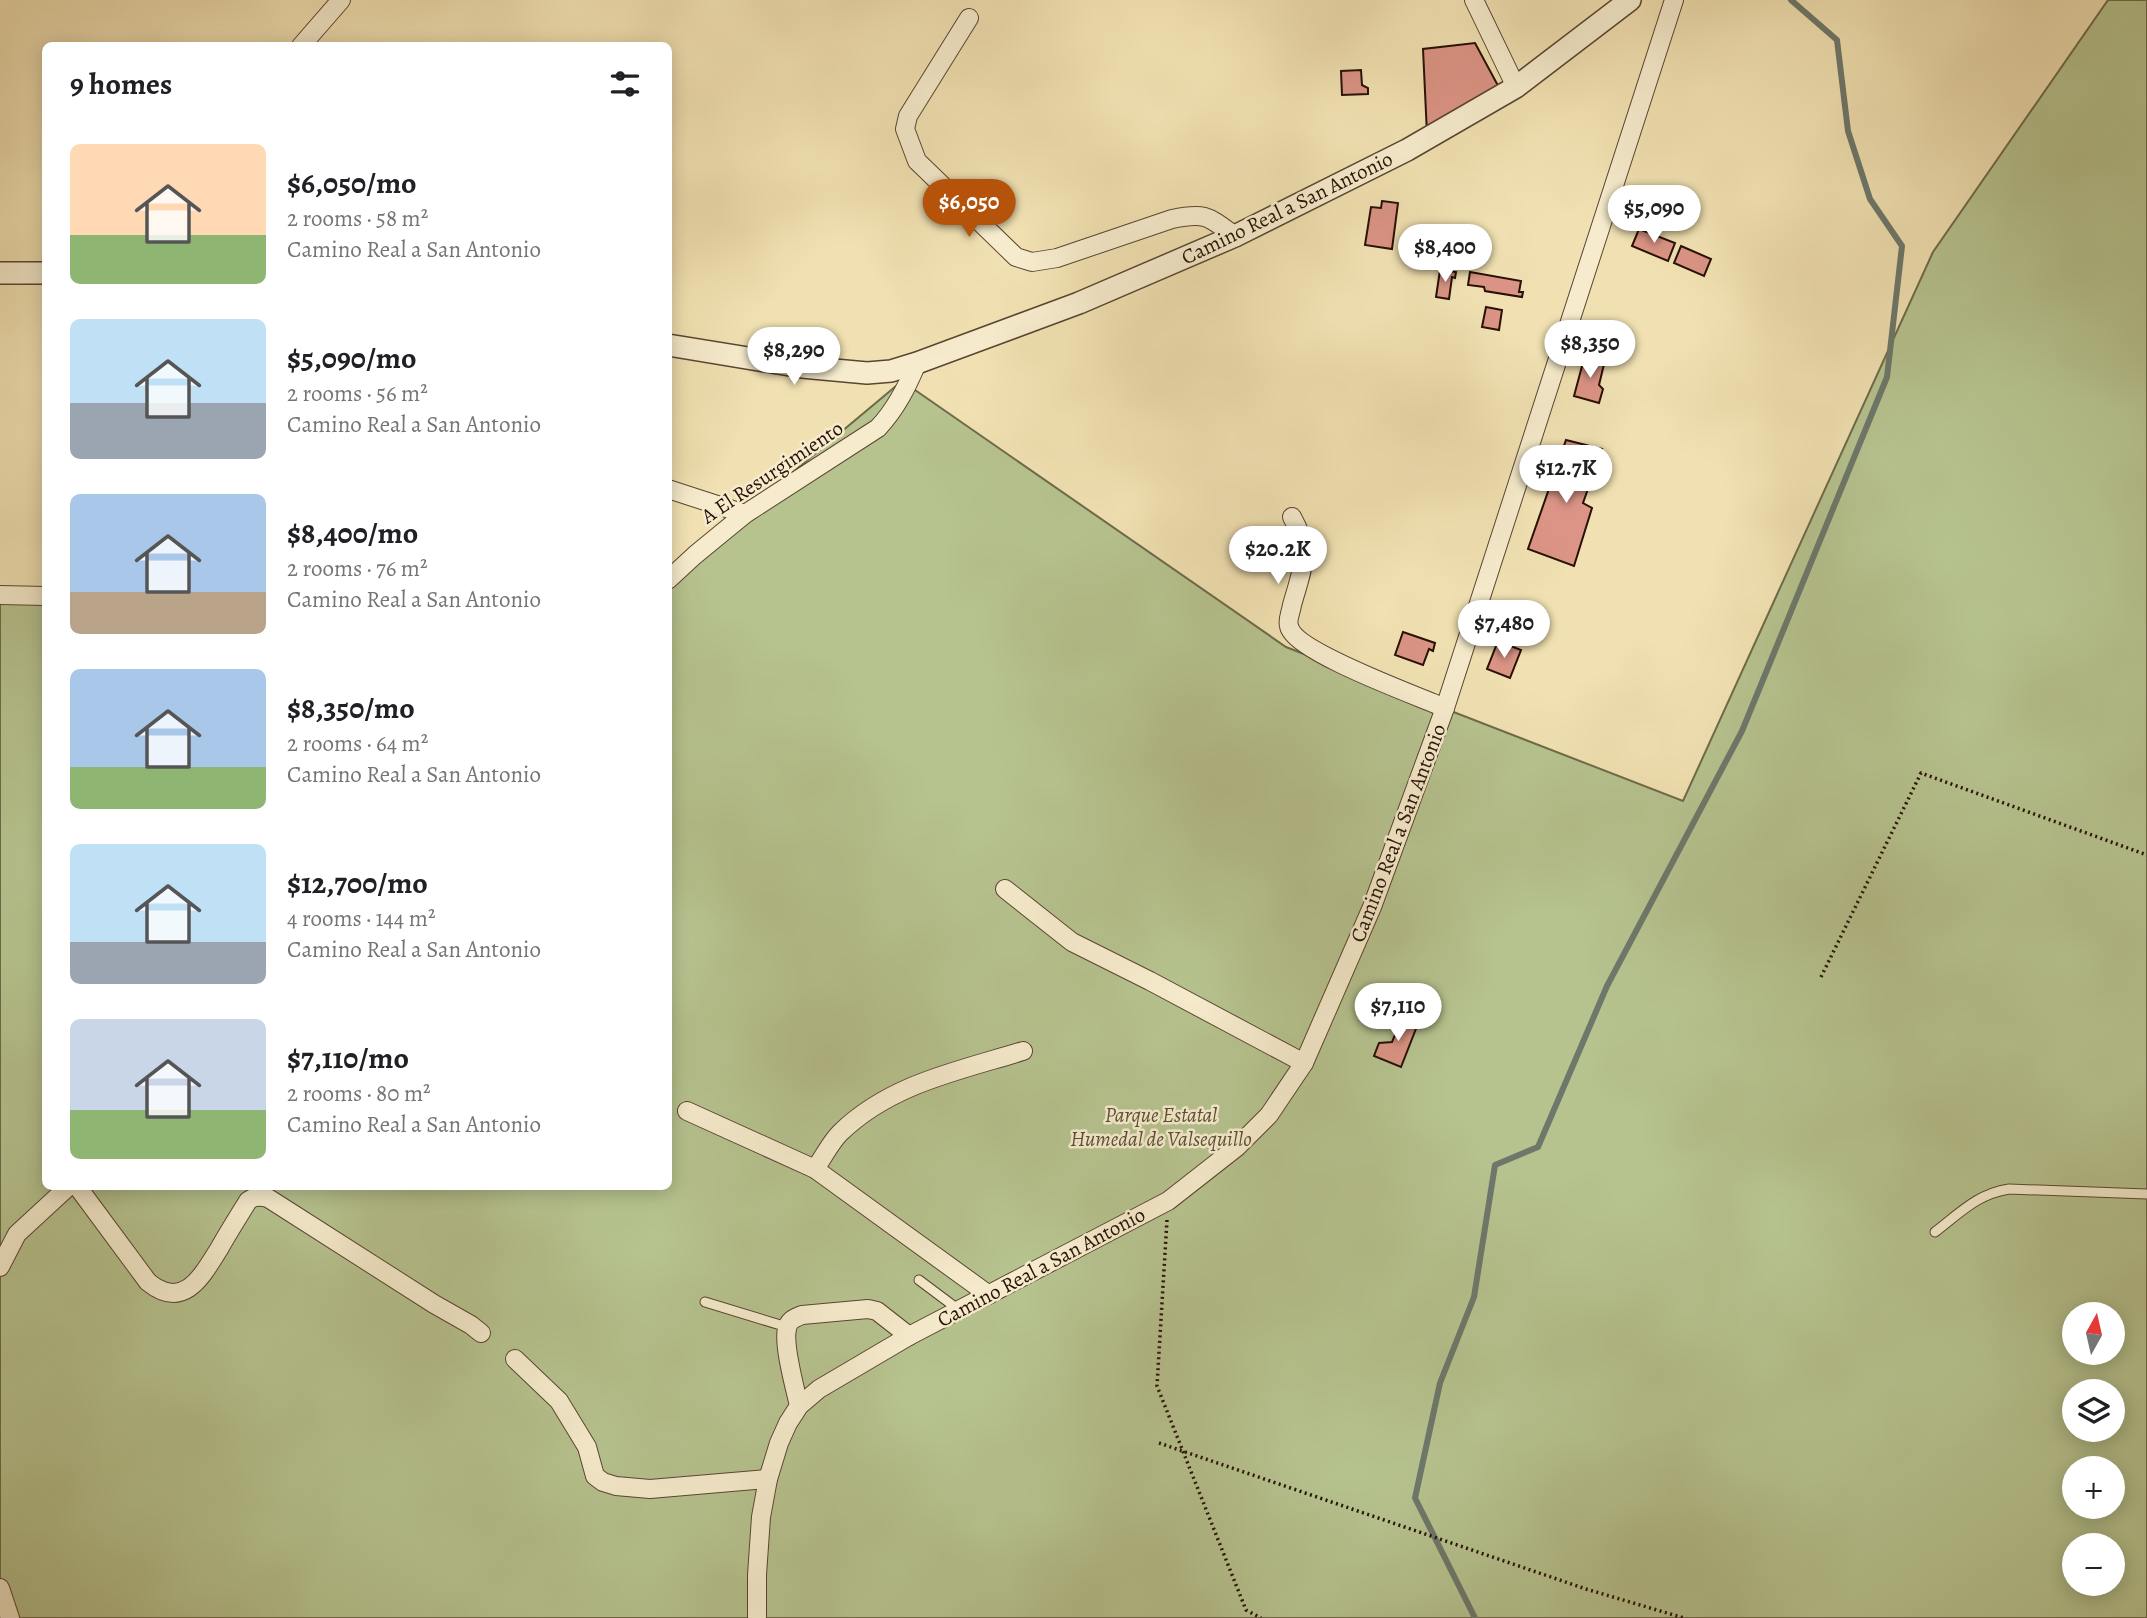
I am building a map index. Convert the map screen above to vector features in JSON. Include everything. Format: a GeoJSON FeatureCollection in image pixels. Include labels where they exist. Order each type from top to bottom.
{"type":"FeatureCollection","features":[{"type":"Feature","properties":{"kind":"street"},"geometry":{"type":"LineString","coordinates":[[304,42],[341,0]]}},
{"type":"Feature","properties":{"kind":"street"},"geometry":{"type":"LineString","coordinates":[[1474,0],[1516,87]]}},
{"type":"Feature","properties":{"kind":"street","name":"Camino Real a San Antonio"},"geometry":{"type":"LineString","coordinates":[[672,346],[803,367],[867,373],[891,371],[917,363],[1079,303],[1235,236],[1407,150],[1516,87],[1630,0]]}},
{"type":"Feature","properties":{"kind":"street","name":"Camino Real a San Antonio"},"geometry":{"type":"LineString","coordinates":[[757,1618],[761,1517],[768,1479],[779,1443],[799,1406],[819,1388],[909,1336],[1168,1201],[1237,1147],[1269,1115],[1304,1063],[1372,907],[1445,708],[1674,0]]}},
{"type":"Feature","properties":{"kind":"street"},"geometry":{"type":"LineString","coordinates":[[969,18],[908,116],[905,129],[917,161],[1016,257],[1032,262],[1057,258],[1191,215],[1209,216],[1235,236]]}},
{"type":"Feature","properties":{"kind":"street"},"geometry":{"type":"LineString","coordinates":[[0,273],[42,273]]}},
{"type":"Feature","properties":{"kind":"street","name":"A El Resurgimiento"},"geometry":{"type":"LineString","coordinates":[[672,577],[746,514],[878,428],[890,416],[907,388],[917,363]]}},
{"type":"Feature","properties":{"kind":"street"},"geometry":{"type":"LineString","coordinates":[[672,490],[746,514]]}},
{"type":"Feature","properties":{"kind":"street"},"geometry":{"type":"LineString","coordinates":[[1292,517],[1301,533],[1304,554],[1288,623],[1293,635],[1315,652],[1445,708]]}},
{"type":"Feature","properties":{"kind":"street"},"geometry":{"type":"LineString","coordinates":[[0,595],[42,596]]}},
{"type":"Feature","properties":{"kind":"street"},"geometry":{"type":"LineString","coordinates":[[1005,889],[1072,942],[1304,1063]]}},
{"type":"Feature","properties":{"kind":"street"},"geometry":{"type":"LineString","coordinates":[[816,1169],[838,1135],[880,1101],[900,1090],[1023,1051]]}},
{"type":"Feature","properties":{"kind":"street"},"geometry":{"type":"LineString","coordinates":[[687,1111],[816,1169],[989,1295]]}},
{"type":"Feature","properties":{"kind":"street"},"geometry":{"type":"LineString","coordinates":[[0,1267],[16,1234],[65,1190]]}},
{"type":"Feature","properties":{"kind":"street"},"geometry":{"type":"LineString","coordinates":[[80,1190],[148,1282],[162,1291],[181,1291],[199,1281],[248,1201],[255,1196],[262,1196],[481,1333]]}},
{"type":"Feature","properties":{"kind":"street"},"geometry":{"type":"LineString","coordinates":[[799,1406],[786,1327],[792,1319],[802,1315],[868,1309],[877,1311],[909,1336]]}},
{"type":"Feature","properties":{"kind":"street"},"geometry":{"type":"LineString","coordinates":[[514,1359],[559,1401],[587,1447],[595,1476],[603,1482],[634,1489],[650,1489],[768,1479]]}},
{"type":"Feature","properties":{"kind":"street"},"geometry":{"type":"LineString","coordinates":[[0,1588],[10,1618]]}},
{"type":"Feature","properties":{"kind":"lane"},"geometry":{"type":"LineString","coordinates":[[1935,1232],[1979,1198],[2009,1189],[2147,1194]]}},
{"type":"Feature","properties":{"kind":"lane"},"geometry":{"type":"LineString","coordinates":[[919,1280],[959,1310]]}},
{"type":"Feature","properties":{"kind":"lane"},"geometry":{"type":"LineString","coordinates":[[705,1302],[786,1327]]}},
{"type":"Feature","properties":{"kind":"path"},"geometry":{"type":"LineString","coordinates":[[1821,977],[1921,773],[2147,855]]}},
{"type":"Feature","properties":{"kind":"path"},"geometry":{"type":"LineString","coordinates":[[1168,1201],[1157,1386],[1246,1611],[1261,1618]]}},
{"type":"Feature","properties":{"kind":"path"},"geometry":{"type":"LineString","coordinates":[[1158,1443],[1586,1589],[1684,1618]]}},
{"type":"Feature","properties":{"kind":"green space","name":"Parque Estatal Humedal de Valsequillo"},"geometry":{"type":"Polygon","coordinates":[[[2108,0],[2147,0],[2147,1618],[0,1618],[0,601],[42,600],[42,1190],[672,1190],[672,573],[902,381],[1286,647],[1683,801],[1933,252],[2108,0]]]}},
{"type":"Feature","properties":{"kind":"building"},"geometry":{"type":"Polygon","coordinates":[[[1475,43],[1502,93],[1427,134],[1423,49],[1475,43]]]}},
{"type":"Feature","properties":{"kind":"building"},"geometry":{"type":"Polygon","coordinates":[[[1361,70],[1362,85],[1368,88],[1368,94],[1342,95],[1341,71],[1361,70]]]}},
{"type":"Feature","properties":{"kind":"building"},"geometry":{"type":"Polygon","coordinates":[[[1382,201],[1398,203],[1392,249],[1365,245],[1371,207],[1381,208],[1382,201]]]}},
{"type":"Feature","properties":{"kind":"building"},"geometry":{"type":"Polygon","coordinates":[[[1639,229],[1675,243],[1668,261],[1632,246],[1639,229]]]}},
{"type":"Feature","properties":{"kind":"building"},"geometry":{"type":"Polygon","coordinates":[[[1681,246],[1711,259],[1704,276],[1674,263],[1681,246]]]}},
{"type":"Feature","properties":{"kind":"building"},"geometry":{"type":"Polygon","coordinates":[[[1440,270],[1456,272],[1455,278],[1452,277],[1449,299],[1436,297],[1440,270]]]}},
{"type":"Feature","properties":{"kind":"building"},"geometry":{"type":"Polygon","coordinates":[[[1470,272],[1521,281],[1519,292],[1523,292],[1522,297],[1485,291],[1484,287],[1468,285],[1470,272]]]}},
{"type":"Feature","properties":{"kind":"building"},"geometry":{"type":"Polygon","coordinates":[[[1486,307],[1502,310],[1499,330],[1482,327],[1486,307]]]}},
{"type":"Feature","properties":{"kind":"building"},"geometry":{"type":"Polygon","coordinates":[[[1585,355],[1605,360],[1599,385],[1603,389],[1599,403],[1574,396],[1585,355]]]}},
{"type":"Feature","properties":{"kind":"building"},"geometry":{"type":"Polygon","coordinates":[[[1566,440],[1602,449],[1583,503],[1592,508],[1574,566],[1528,549],[1566,440]]]}},
{"type":"Feature","properties":{"kind":"building"},"geometry":{"type":"Polygon","coordinates":[[[1403,632],[1435,643],[1433,651],[1429,649],[1423,665],[1395,655],[1403,632]]]}},
{"type":"Feature","properties":{"kind":"building"},"geometry":{"type":"Polygon","coordinates":[[[1498,641],[1521,650],[1510,678],[1487,669],[1498,641]]]}},
{"type":"Feature","properties":{"kind":"building"},"geometry":{"type":"Polygon","coordinates":[[[1404,1014],[1419,1021],[1401,1067],[1374,1056],[1379,1043],[1392,1042],[1404,1014]]]}},
{"type":"Feature","properties":{"kind":"waterway"},"geometry":{"type":"LineString","coordinates":[[1475,1618],[1415,1498],[1440,1383],[1474,1297],[1495,1165],[1538,1147],[1607,986],[1742,731],[1887,377],[1902,246],[1870,199],[1848,131],[1837,40],[1791,0]]}}]}
